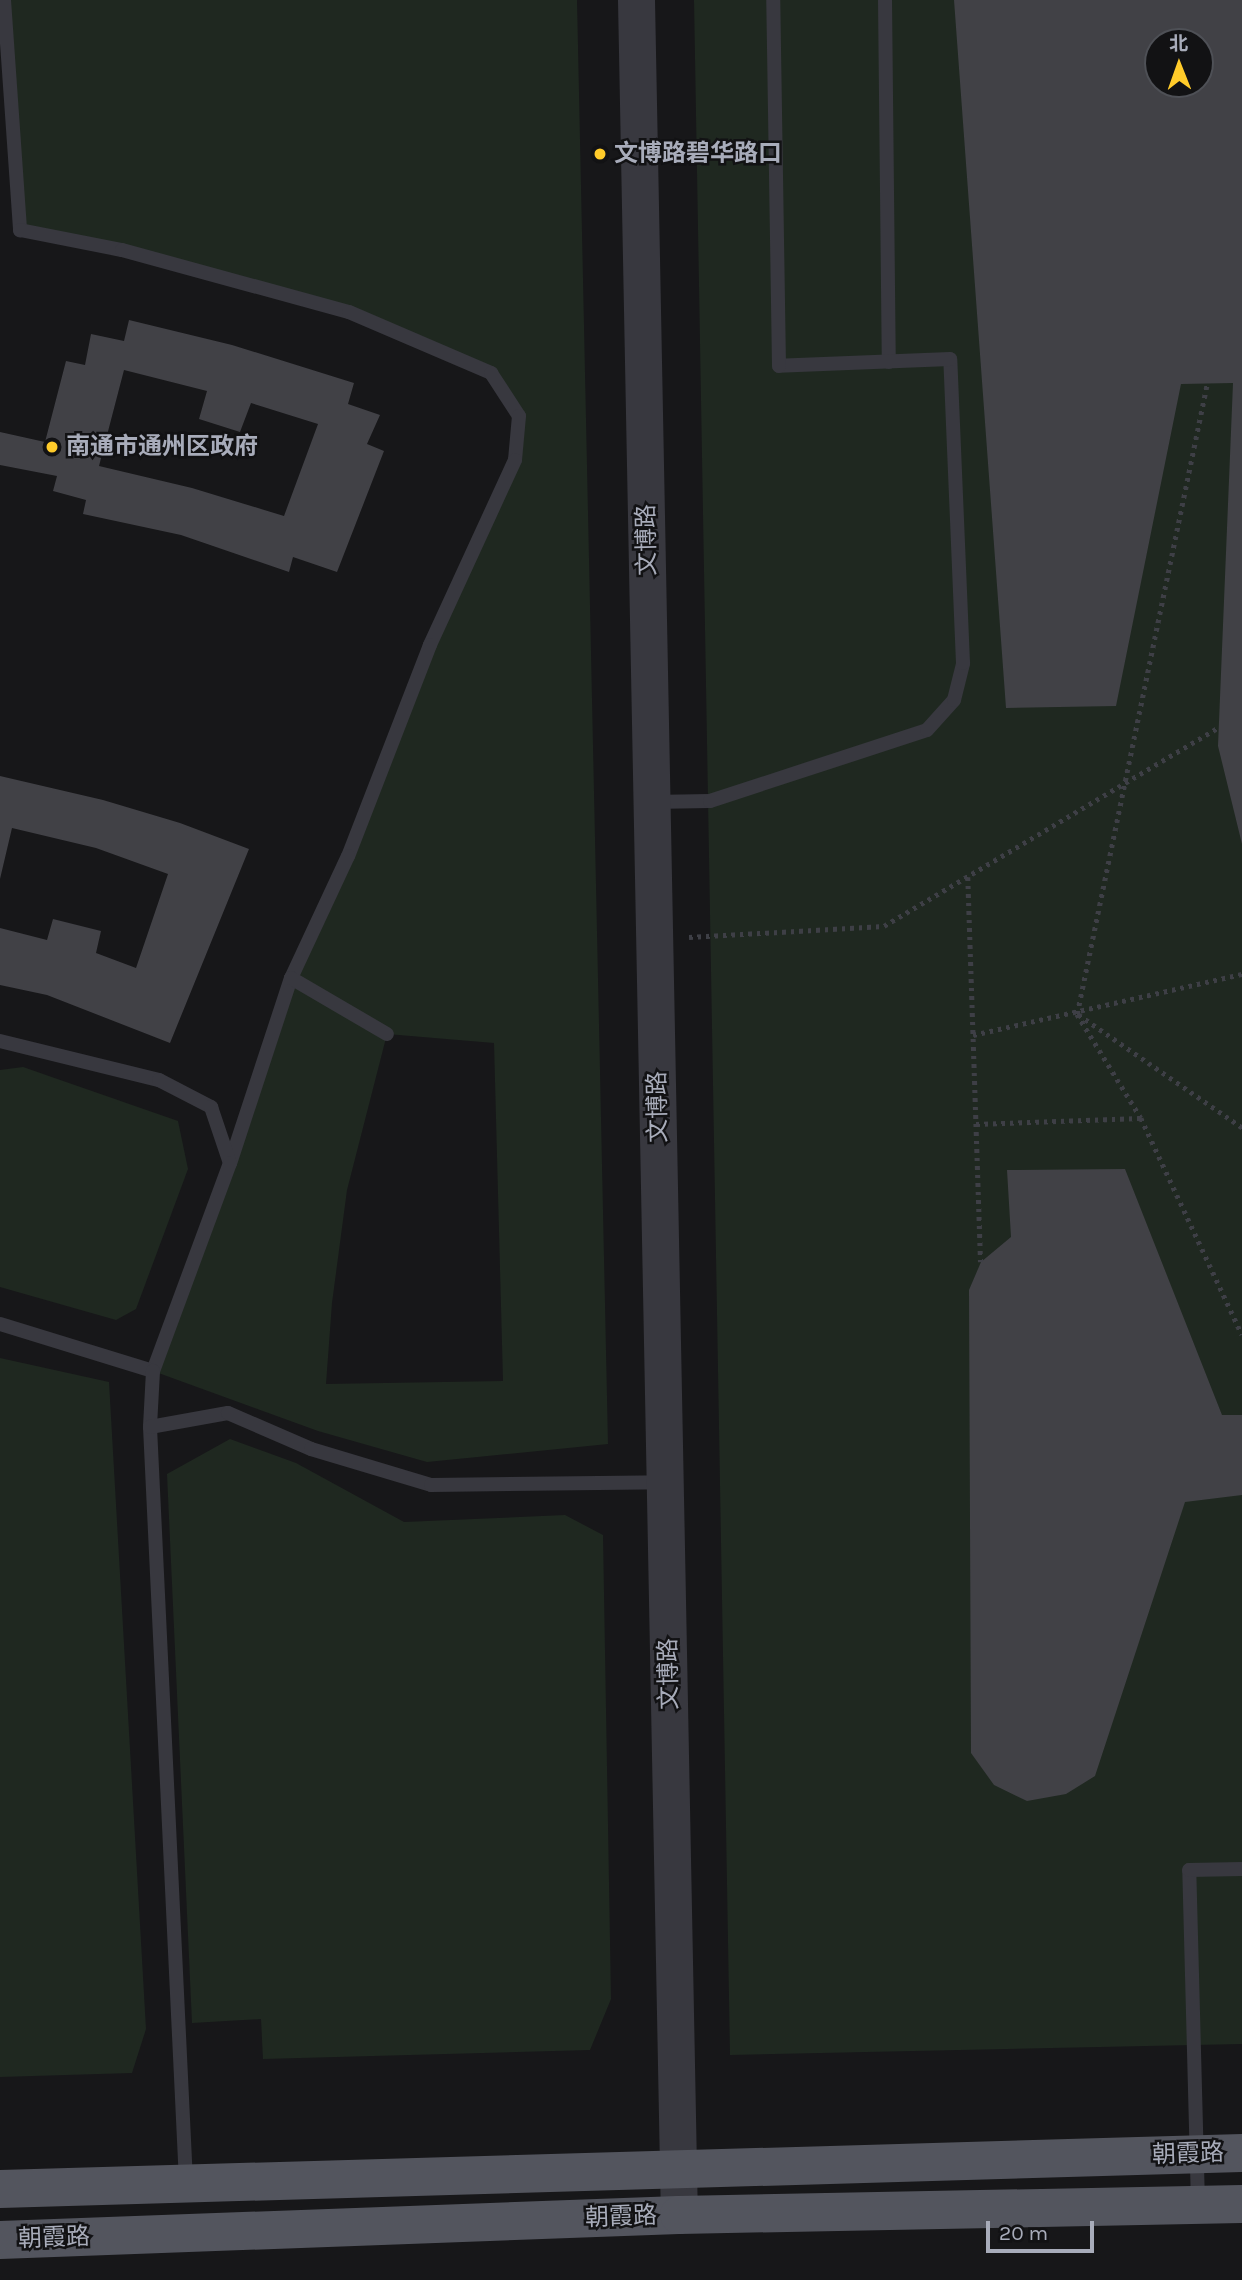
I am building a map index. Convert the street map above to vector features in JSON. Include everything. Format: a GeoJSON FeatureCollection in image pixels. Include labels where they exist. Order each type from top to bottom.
{"type":"FeatureCollection","features":[{"type":"Feature","properties":{"kind":"main road","name":"朝霞路"},"geometry":{"type":"LineString","coordinates":[[0,2189],[1242,2153]]}},
{"type":"Feature","properties":{"kind":"main road","name":"朝霞路"},"geometry":{"type":"LineString","coordinates":[[0,2240],[679,2214],[1242,2204]]}},
{"type":"Feature","properties":{"kind":"street","name":"文博路"},"geometry":{"type":"LineString","coordinates":[[636,0],[679,2214]]}},
{"type":"Feature","properties":{"kind":"lane"},"geometry":{"type":"LineString","coordinates":[[652,802],[710,801],[927,730],[954,700],[962,663],[950,359],[779,366],[773,0]]}},
{"type":"Feature","properties":{"kind":"lane"},"geometry":{"type":"LineString","coordinates":[[885,0],[889,362]]}},
{"type":"Feature","properties":{"kind":"lane"},"geometry":{"type":"LineString","coordinates":[[3,1],[20,230],[122,250],[349,312],[491,373],[519,416],[515,460],[430,646],[348,856],[291,978],[230,1163],[153,1371],[150,1427],[186,2184]]}},
{"type":"Feature","properties":{"kind":"lane"},"geometry":{"type":"LineString","coordinates":[[291,978],[387,1034]]}},
{"type":"Feature","properties":{"kind":"lane"},"geometry":{"type":"LineString","coordinates":[[0,1041],[159,1080],[211,1107],[230,1163]]}},
{"type":"Feature","properties":{"kind":"lane"},"geometry":{"type":"LineString","coordinates":[[0,1324],[153,1371]]}},
{"type":"Feature","properties":{"kind":"lane"},"geometry":{"type":"LineString","coordinates":[[150,1427],[228,1413],[310,1449],[431,1485],[666,1482]]}},
{"type":"Feature","properties":{"kind":"lane"},"geometry":{"type":"LineString","coordinates":[[1198,2204],[1189,1870],[1242,1869]]}},
{"type":"Feature","properties":{"kind":"path"},"geometry":{"type":"LineString","coordinates":[[1207,384],[1077,1014],[1141,1118],[1242,1335]]}},
{"type":"Feature","properties":{"kind":"path"},"geometry":{"type":"LineString","coordinates":[[654,939],[884,926],[1218,728]]}},
{"type":"Feature","properties":{"kind":"path"},"geometry":{"type":"LineString","coordinates":[[968,877],[981,1262]]}},
{"type":"Feature","properties":{"kind":"path"},"geometry":{"type":"LineString","coordinates":[[973,1035],[1077,1014],[1242,974]]}},
{"type":"Feature","properties":{"kind":"path"},"geometry":{"type":"LineString","coordinates":[[1077,1014],[1242,1128]]}},
{"type":"Feature","properties":{"kind":"path"},"geometry":{"type":"LineString","coordinates":[[976,1124],[1141,1118]]}},
{"type":"Feature","properties":{"kind":"shaded area"},"geometry":{"type":"Polygon","coordinates":[[[4,0],[577,0],[608,1444],[427,1462],[318,1431],[153,1371],[291,978],[515,460],[519,416],[491,372],[349,312],[20,230],[4,0]],[[387,1034],[347,1190],[332,1303],[326,1384],[503,1381],[494,1043],[387,1034]]]}},
{"type":"Feature","properties":{"kind":"shaded area"},"geometry":{"type":"Polygon","coordinates":[[[694,0],[1242,0],[1242,2044],[730,2055],[694,0]]]}},
{"type":"Feature","properties":{"kind":"shaded area"},"geometry":{"type":"Polygon","coordinates":[[[23,1067],[178,1121],[188,1169],[136,1309],[116,1320],[0,1287],[0,1070],[23,1067]]]}},
{"type":"Feature","properties":{"kind":"shaded area"},"geometry":{"type":"Polygon","coordinates":[[[0,1358],[109,1382],[146,2029],[132,2073],[0,2077],[0,1358]]]}},
{"type":"Feature","properties":{"kind":"shaded area"},"geometry":{"type":"Polygon","coordinates":[[[230,1439],[296,1463],[404,1522],[565,1515],[603,1535],[611,1999],[590,2050],[263,2059],[261,2019],[192,2023],[167,1474],[230,1439]]]}},
{"type":"Feature","properties":{"kind":"building"},"geometry":{"type":"Polygon","coordinates":[[[954,0],[1242,0],[1242,844],[1218,746],[1233,383],[1181,384],[1116,706],[1006,708],[954,0]]]}},
{"type":"Feature","properties":{"kind":"building","name":"南通市通州区政府"},"geometry":{"type":"Polygon","coordinates":[[[129,320],[232,345],[354,383],[348,404],[380,415],[367,444],[384,451],[337,572],[293,557],[289,572],[181,535],[83,514],[86,500],[53,491],[57,476],[0,465],[0,432],[45,442],[66,361],[85,365],[91,334],[124,341],[129,320]],[[124,370],[99,466],[192,488],[284,516],[318,424],[251,403],[240,432],[199,419],[207,391],[124,370]]]}},
{"type":"Feature","properties":{"kind":"building"},"geometry":{"type":"Polygon","coordinates":[[[0,776],[103,800],[180,823],[249,849],[170,1043],[47,995],[0,985],[0,928],[47,940],[53,919],[101,931],[96,953],[136,968],[168,874],[96,848],[12,828],[0,879],[0,776]]]}},
{"type":"Feature","properties":{"kind":"building"},"geometry":{"type":"Polygon","coordinates":[[[1125,1169],[1222,1415],[1242,1415],[1242,1495],[1185,1502],[1095,1776],[1066,1794],[1027,1801],[994,1785],[971,1753],[969,1290],[981,1262],[1011,1237],[1007,1170],[1125,1169]]]}},
{"type":"Feature","properties":{"kind":"place","name":"文博路碧华路口"},"geometry":{"type":"Point","coordinates":[600,154]}},
{"type":"Feature","properties":{"kind":"place","name":"南通市通州区政府"},"geometry":{"type":"Point","coordinates":[52,447]}}]}
